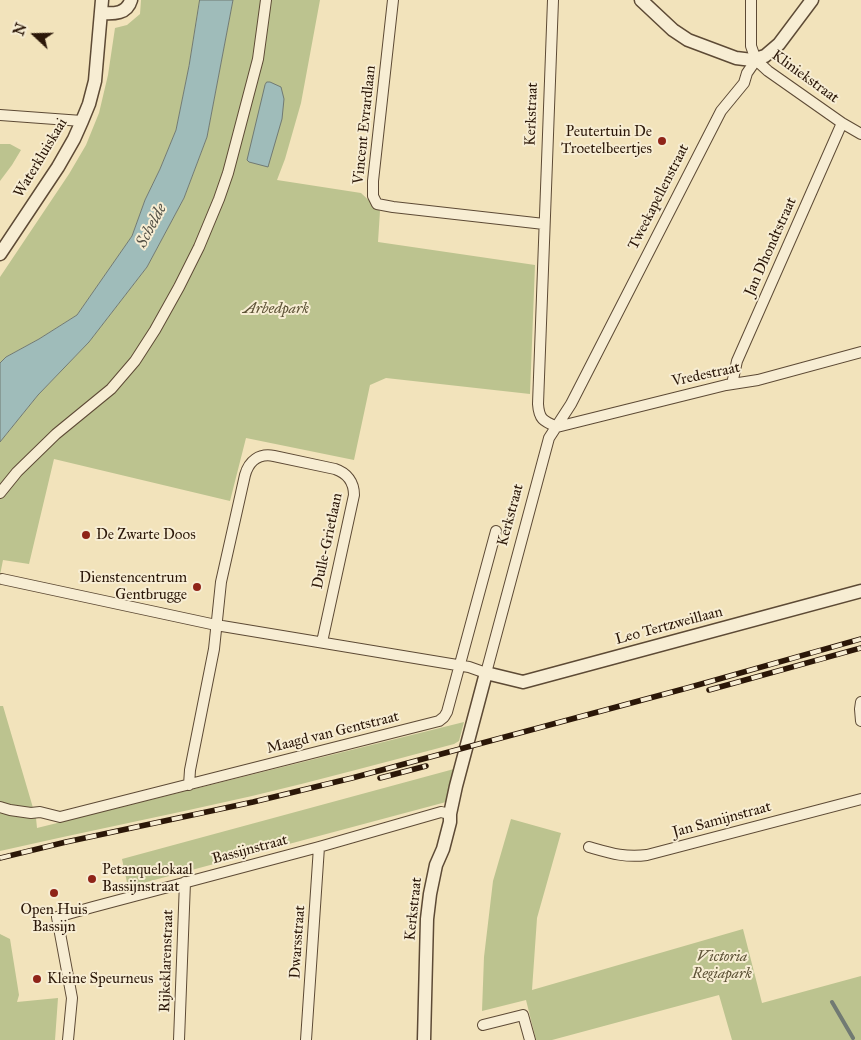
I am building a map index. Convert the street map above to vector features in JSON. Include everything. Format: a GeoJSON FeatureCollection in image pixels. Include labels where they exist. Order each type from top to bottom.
{"type":"FeatureCollection","features":[{"type":"Feature","properties":{"kind":"street","name":"Waterkluiskaai"},"geometry":{"type":"LineString","coordinates":[[101,6],[110,14],[125,10],[129,7],[131,0]]}},
{"type":"Feature","properties":{"kind":"street"},"geometry":{"type":"LineString","coordinates":[[0,493],[17,472],[56,434],[111,389],[135,361],[179,287],[213,215],[228,173],[258,59],[266,0]]}},
{"type":"Feature","properties":{"kind":"street","name":"Vincent Evrardlaan"},"geometry":{"type":"LineString","coordinates":[[393,0],[373,181],[373,196],[377,204],[544,224]]}},
{"type":"Feature","properties":{"kind":"street","name":"Kerkstraat"},"geometry":{"type":"LineString","coordinates":[[424,1040],[427,919],[436,865],[450,822],[450,814],[486,673],[549,438],[556,427],[541,418],[538,404],[552,0]]}},
{"type":"Feature","properties":{"kind":"street"},"geometry":{"type":"LineString","coordinates":[[642,0],[673,30],[688,40],[736,58],[756,60],[751,46],[751,0]]}},
{"type":"Feature","properties":{"kind":"street","name":"Tweekapellenstraat"},"geometry":{"type":"LineString","coordinates":[[556,427],[571,404],[721,111],[744,83],[747,73],[756,60],[765,56],[779,44],[812,0]]}},
{"type":"Feature","properties":{"kind":"street","name":"Waterkluiskaai"},"geometry":{"type":"LineString","coordinates":[[0,254],[58,167],[82,121],[95,81],[101,6]]}},
{"type":"Feature","properties":{"kind":"street","name":"Kliniekstraat"},"geometry":{"type":"LineString","coordinates":[[756,60],[768,72],[861,134]]}},
{"type":"Feature","properties":{"kind":"street"},"geometry":{"type":"LineString","coordinates":[[0,115],[82,121]]}},
{"type":"Feature","properties":{"kind":"street","name":"Jan Dhondtstraat"},"geometry":{"type":"LineString","coordinates":[[732,384],[737,361],[842,123]]}},
{"type":"Feature","properties":{"kind":"street","name":"Vredestraat"},"geometry":{"type":"LineString","coordinates":[[556,427],[636,406],[732,384],[758,380],[861,352]]}},
{"type":"Feature","properties":{"kind":"street","name":"Dulle-Grietlaan"},"geometry":{"type":"LineString","coordinates":[[216,625],[221,582],[245,475],[249,465],[257,458],[267,455],[274,456],[339,470],[347,476],[353,485],[354,495],[322,642]]}},
{"type":"Feature","properties":{"kind":"street","name":"Maagd van Gentstraat"},"geometry":{"type":"LineString","coordinates":[[0,807],[31,813],[40,812],[60,817],[439,721],[444,718],[447,712],[496,531]]}},
{"type":"Feature","properties":{"kind":"street"},"geometry":{"type":"LineString","coordinates":[[2,579],[216,625],[459,666],[486,673]]}},
{"type":"Feature","properties":{"kind":"street","name":"Leo Tertzweillaan"},"geometry":{"type":"LineString","coordinates":[[486,673],[523,682],[861,591]]}},
{"type":"Feature","properties":{"kind":"street"},"geometry":{"type":"LineString","coordinates":[[189,785],[190,770],[214,649],[216,625]]}},
{"type":"Feature","properties":{"kind":"street"},"geometry":{"type":"LineString","coordinates":[[861,702],[861,721]]}},
{"type":"Feature","properties":{"kind":"street","name":"Jan Samijnstraat"},"geometry":{"type":"LineString","coordinates":[[589,847],[622,856],[647,855],[861,799]]}},
{"type":"Feature","properties":{"kind":"street","name":"Bassijnstraat"},"geometry":{"type":"LineString","coordinates":[[68,1040],[72,998],[57,917],[319,847],[441,812],[450,814]]}},
{"type":"Feature","properties":{"kind":"street","name":"Dwarsstraat"},"geometry":{"type":"LineString","coordinates":[[306,1040],[319,847]]}},
{"type":"Feature","properties":{"kind":"street","name":"Rijkeklarenstraat"},"geometry":{"type":"LineString","coordinates":[[179,1040],[185,882]]}},
{"type":"Feature","properties":{"kind":"street"},"geometry":{"type":"LineString","coordinates":[[483,1025],[523,1014],[530,1040]]}},
{"type":"Feature","properties":{"kind":"green space"},"geometry":{"type":"Polygon","coordinates":[[[141,0],[200,0],[176,130],[145,200],[132,236],[77,315],[6,357],[0,363],[0,277],[69,174],[86,145],[99,113],[108,75],[115,28],[127,25],[140,14],[141,0]]]}},
{"type":"Feature","properties":{"kind":"green space","name":"Arbedpark"},"geometry":{"type":"Polygon","coordinates":[[[233,0],[320,0],[301,103],[277,180],[361,193],[380,211],[378,242],[535,265],[530,394],[386,378],[370,385],[354,460],[246,438],[230,501],[54,459],[29,564],[3,560],[0,575],[0,442],[38,395],[89,342],[147,267],[184,198],[207,137],[233,0]]]}},
{"type":"Feature","properties":{"kind":"green space"},"geometry":{"type":"Polygon","coordinates":[[[0,144],[10,144],[21,150],[0,181],[0,144]]]}},
{"type":"Feature","properties":{"kind":"green space"},"geometry":{"type":"Polygon","coordinates":[[[0,706],[3,706],[36,818],[37,828],[464,722],[459,741],[454,744],[252,796],[0,851],[0,706]]]}},
{"type":"Feature","properties":{"kind":"green space"},"geometry":{"type":"Polygon","coordinates":[[[454,769],[446,802],[128,887],[122,859],[454,769]]]}},
{"type":"Feature","properties":{"kind":"green space","name":"Victoria Regiapark"},"geometry":{"type":"Polygon","coordinates":[[[511,819],[561,833],[537,918],[532,990],[743,929],[762,1003],[861,976],[861,1040],[732,1040],[719,995],[552,1040],[536,1040],[526,1000],[482,1011],[484,957],[493,881],[511,819]]]}},
{"type":"Feature","properties":{"kind":"green space"},"geometry":{"type":"Polygon","coordinates":[[[0,934],[10,939],[19,995],[17,1002],[58,998],[55,1040],[0,1040],[0,934]]]}},
{"type":"Feature","properties":{"kind":"water","name":"Schelde"},"geometry":{"type":"Polygon","coordinates":[[[200,0],[233,0],[207,137],[184,198],[147,267],[89,342],[38,395],[0,442],[0,363],[6,357],[77,315],[132,236],[145,200],[176,130],[200,0]]]}},
{"type":"Feature","properties":{"kind":"water"},"geometry":{"type":"Polygon","coordinates":[[[267,82],[281,87],[284,99],[282,119],[268,167],[247,160],[267,82]]]}},
{"type":"Feature","properties":{"kind":"waterway"},"geometry":{"type":"LineString","coordinates":[[832,1002],[853,1038]]}},
{"type":"Feature","properties":{"kind":"railway"},"geometry":{"type":"LineString","coordinates":[[0,858],[352,778],[861,639]]}},
{"type":"Feature","properties":{"kind":"railway"},"geometry":{"type":"LineString","coordinates":[[709,690],[861,648]]}},
{"type":"Feature","properties":{"kind":"railway"},"geometry":{"type":"LineString","coordinates":[[380,778],[426,766]]}},
{"type":"Feature","properties":{"kind":"place","name":"Peutertuin De Troetelbeertjes"},"geometry":{"type":"Point","coordinates":[662,141]}},
{"type":"Feature","properties":{"kind":"place","name":"De Zwarte Doos"},"geometry":{"type":"Point","coordinates":[86,535]}},
{"type":"Feature","properties":{"kind":"place","name":"Dienstencentrum Gentbrugge"},"geometry":{"type":"Point","coordinates":[197,587]}},
{"type":"Feature","properties":{"kind":"place","name":"Petanquelokaal Bassijnstraat"},"geometry":{"type":"Point","coordinates":[92,879]}},
{"type":"Feature","properties":{"kind":"place","name":"Open Huis Bassijn"},"geometry":{"type":"Point","coordinates":[54,893]}},
{"type":"Feature","properties":{"kind":"place","name":"Kleine Speurneus"},"geometry":{"type":"Point","coordinates":[37,979]}}]}
